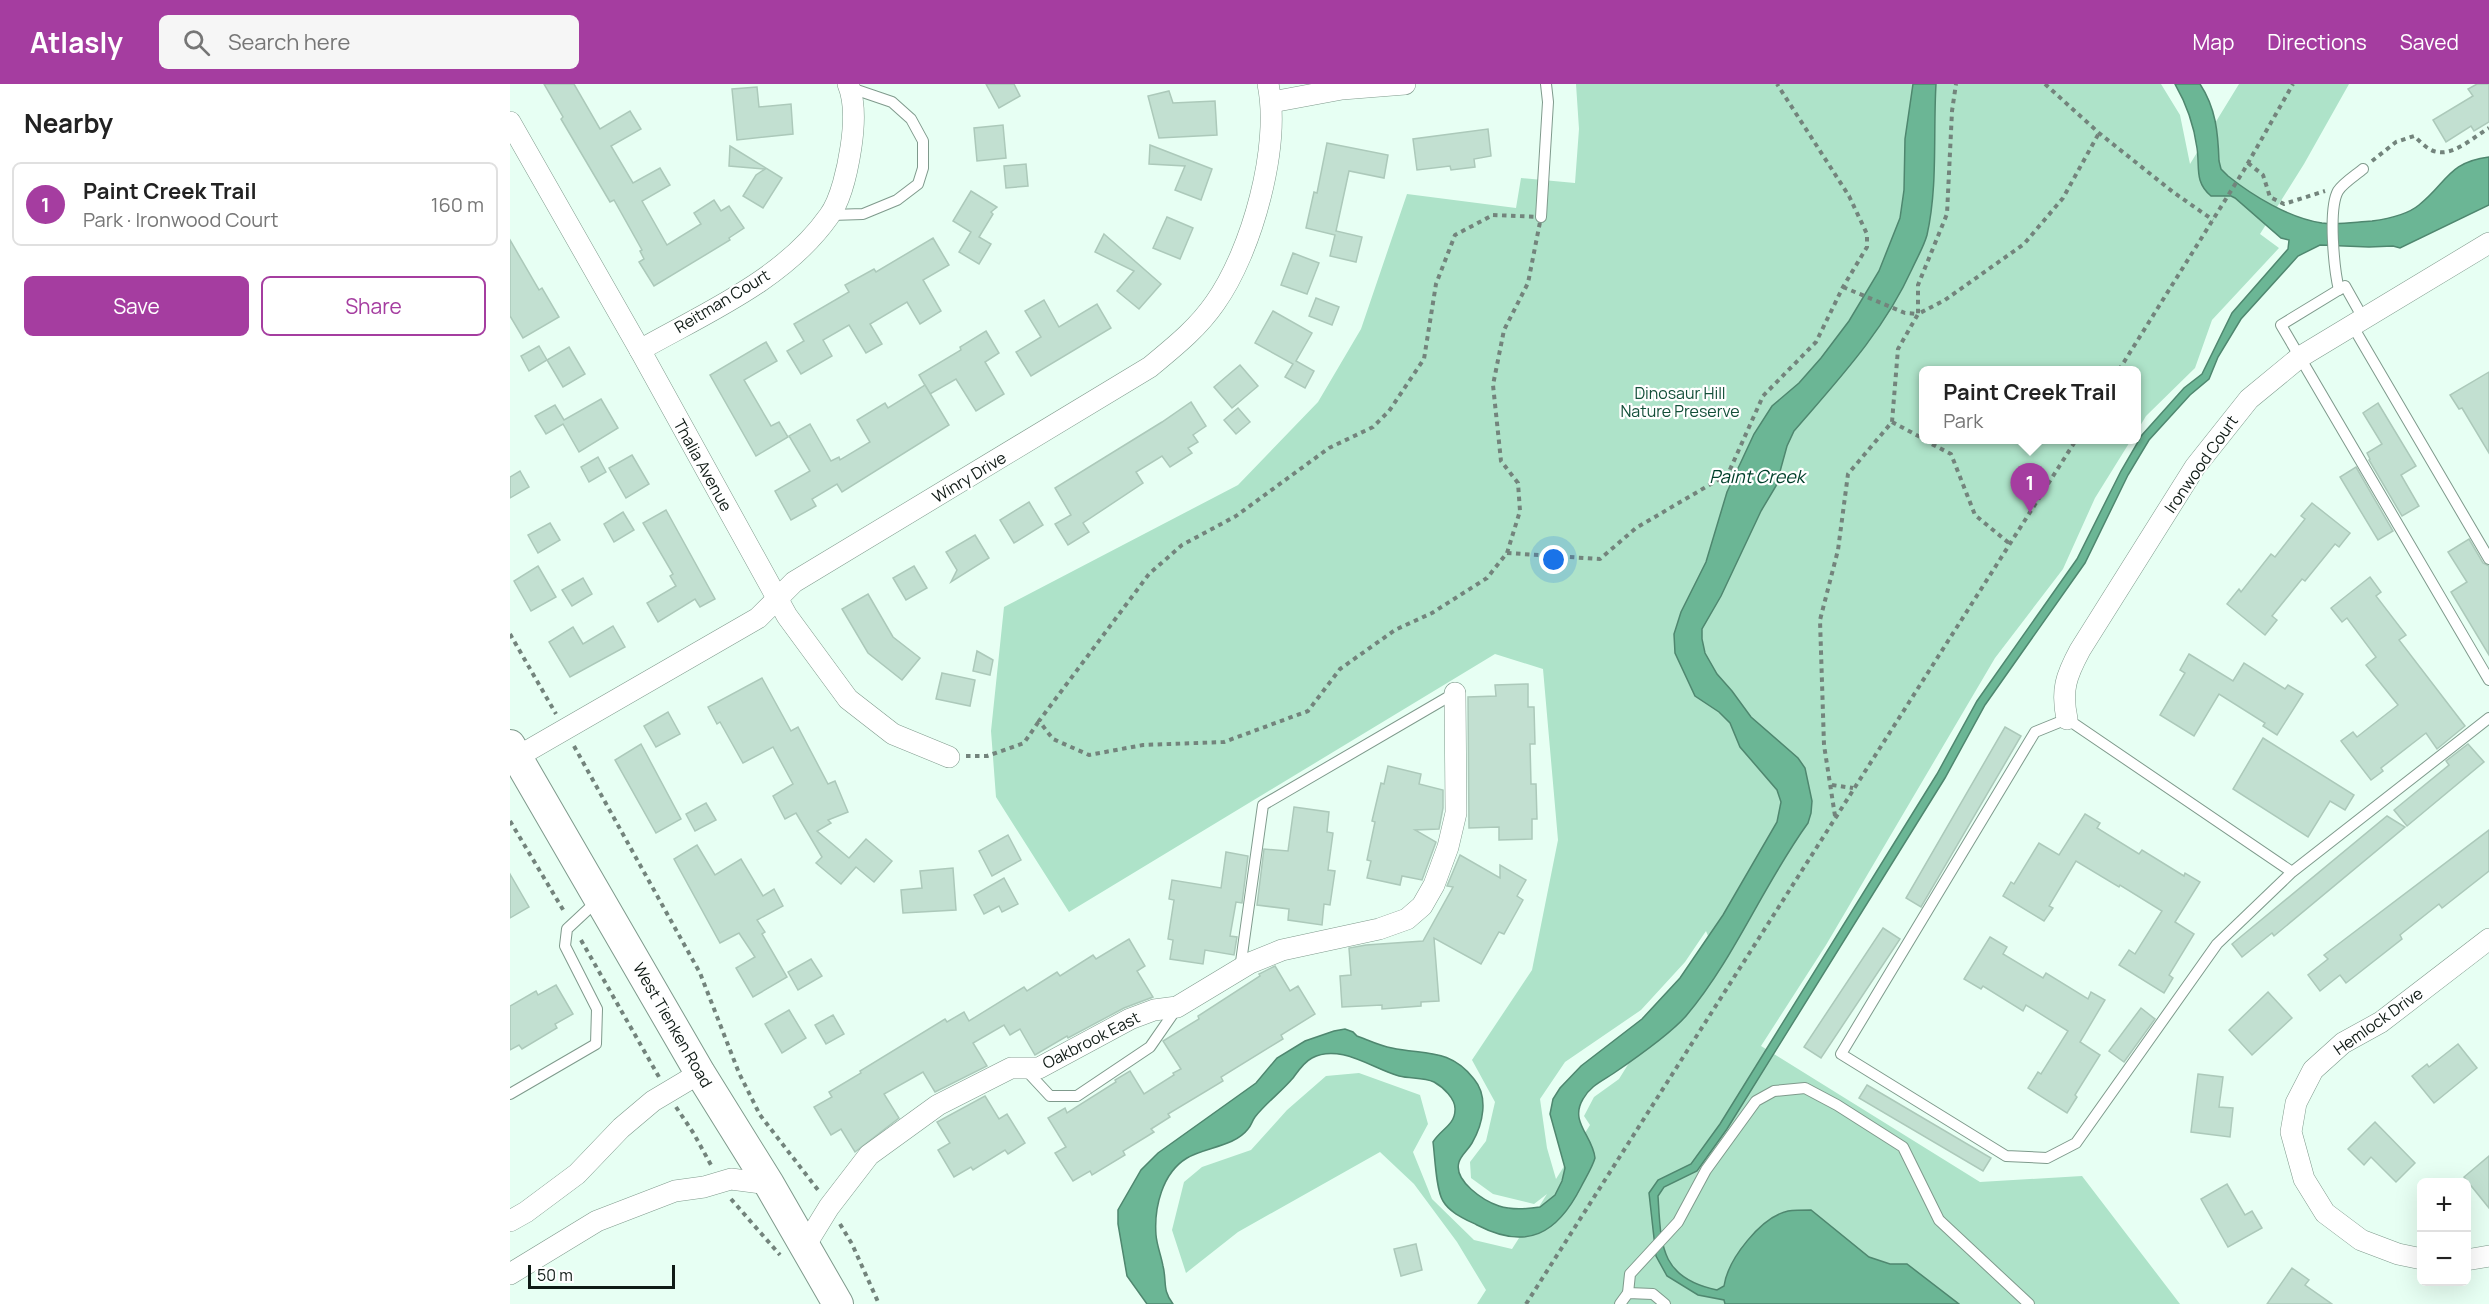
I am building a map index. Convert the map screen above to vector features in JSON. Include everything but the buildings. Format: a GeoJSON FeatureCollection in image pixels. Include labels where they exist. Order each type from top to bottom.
{"type":"FeatureCollection","features":[{"type":"Feature","properties":{"kind":"main road","name":"West Tienken Road"},"geometry":{"type":"LineString","coordinates":[[513,751],[700,1073],[769,1184],[796,1255],[838,1304]]}},
{"type":"Feature","properties":{"kind":"street"},"geometry":{"type":"LineString","coordinates":[[1270,93],[1405,84]]}},
{"type":"Feature","properties":{"kind":"street","name":"Reitman Court"},"geometry":{"type":"LineString","coordinates":[[640,350],[759,282],[800,250],[830,215],[848,167],[854,128],[849,86]]}},
{"type":"Feature","properties":{"kind":"street","name":"Winry Drive"},"geometry":{"type":"LineString","coordinates":[[513,751],[564,729],[758,618],[794,582],[1150,367],[1192,332],[1216,302],[1241,255],[1259,202],[1270,148],[1270,93]]}},
{"type":"Feature","properties":{"kind":"street","name":"Thalia Avenue"},"geometry":{"type":"LineString","coordinates":[[510,122],[640,350],[778,600],[848,699],[892,734],[949,757]]}},
{"type":"Feature","properties":{"kind":"street","name":"Ironwood Court"},"geometry":{"type":"LineString","coordinates":[[2067,719],[2064,702],[2068,673],[2195,467],[2249,399],[2300,357],[2489,243]]}},
{"type":"Feature","properties":{"kind":"street","name":"Oakbrook East"},"geometry":{"type":"LineString","coordinates":[[796,1255],[869,1155],[938,1105],[1011,1068],[1039,1068],[1130,1018],[1154,1010],[1177,1007],[1239,969],[1282,950],[1379,929],[1407,919],[1422,906],[1434,885],[1456,813],[1455,693]]}},
{"type":"Feature","properties":{"kind":"street","name":"Hemlock Drive"},"geometry":{"type":"LineString","coordinates":[[2417,1258],[2398,1254],[2361,1240],[2325,1213],[2304,1179],[2291,1132],[2296,1103],[2313,1070],[2343,1043],[2381,1022],[2489,939]]}},
{"type":"Feature","properties":{"kind":"street"},"geometry":{"type":"LineString","coordinates":[[510,1221],[577,1174],[621,1128],[653,1101],[700,1073]]}},
{"type":"Feature","properties":{"kind":"street"},"geometry":{"type":"LineString","coordinates":[[510,1274],[597,1221],[675,1191],[731,1179],[769,1184]]}},
{"type":"Feature","properties":{"kind":"street"},"geometry":{"type":"LineString","coordinates":[[2471,1259],[2489,1256]]}},
{"type":"Feature","properties":{"kind":"lane"},"geometry":{"type":"LineString","coordinates":[[1541,217],[1548,102],[1546,84]]}},
{"type":"Feature","properties":{"kind":"lane"},"geometry":{"type":"LineString","coordinates":[[830,215],[863,214],[897,200],[918,184],[923,168],[923,141],[911,118],[892,102],[849,86]]}},
{"type":"Feature","properties":{"kind":"lane"},"geometry":{"type":"LineString","coordinates":[[2339,290],[2333,264],[2334,212],[2338,191],[2363,168]]}},
{"type":"Feature","properties":{"kind":"lane"},"geometry":{"type":"LineString","coordinates":[[2489,559],[2357,322],[2345,286],[2281,325],[2489,680]]}},
{"type":"Feature","properties":{"kind":"lane"},"geometry":{"type":"LineString","coordinates":[[1239,969],[1263,805],[1455,693]]}},
{"type":"Feature","properties":{"kind":"lane"},"geometry":{"type":"LineString","coordinates":[[2292,872],[2067,719],[2035,732],[1841,1054],[2006,1156],[2047,1158],[2076,1143],[2217,944],[2292,872],[2489,718]]}},
{"type":"Feature","properties":{"kind":"lane"},"geometry":{"type":"LineString","coordinates":[[510,1094],[596,1044],[597,1008],[565,946],[567,929],[599,899]]}},
{"type":"Feature","properties":{"kind":"lane"},"geometry":{"type":"LineString","coordinates":[[1024,1068],[1050,1096],[1077,1096],[1150,1047],[1177,1007]]}},
{"type":"Feature","properties":{"kind":"lane"},"geometry":{"type":"LineString","coordinates":[[1620,1304],[1628,1293],[1630,1274],[1678,1222],[1706,1170],[1756,1101],[1774,1091],[1805,1088],[1904,1147],[1939,1220],[2029,1304]]}},
{"type":"Feature","properties":{"kind":"lane"},"geometry":{"type":"LineString","coordinates":[[1628,1293],[1653,1294],[1665,1304]]}},
{"type":"Feature","properties":{"kind":"path"},"geometry":{"type":"LineString","coordinates":[[1507,553],[1600,559],[1636,528],[1728,474],[1763,396],[1816,342],[1867,247],[1867,234],[1849,196],[1777,84]]}},
{"type":"Feature","properties":{"kind":"path"},"geometry":{"type":"LineString","coordinates":[[1835,816],[1824,745],[1820,620],[1838,549],[1848,474],[1892,422],[1898,349],[1916,314],[1918,285],[1947,214],[1952,111],[1956,84]]}},
{"type":"Feature","properties":{"kind":"path"},"geometry":{"type":"LineString","coordinates":[[2045,84],[2100,133],[2173,192],[2213,220]]}},
{"type":"Feature","properties":{"kind":"path"},"geometry":{"type":"LineString","coordinates":[[2122,366],[2244,170],[2293,84]]}},
{"type":"Feature","properties":{"kind":"path"},"geometry":{"type":"LineString","coordinates":[[2363,168],[2396,142],[2414,136],[2427,148],[2438,153],[2454,149],[2489,128]]}},
{"type":"Feature","properties":{"kind":"path"},"geometry":{"type":"LineString","coordinates":[[1845,287],[1905,313],[1916,314],[1945,300],[2024,244],[2063,198],[2100,133]]}},
{"type":"Feature","properties":{"kind":"path"},"geometry":{"type":"LineString","coordinates":[[2248,163],[2263,176],[2270,197],[2284,204],[2319,191],[2338,191]]}},
{"type":"Feature","properties":{"kind":"path"},"geometry":{"type":"LineString","coordinates":[[949,757],[987,756],[1024,743],[1039,722],[1149,574],[1182,545],[1236,516],[1329,448],[1373,427],[1389,411],[1424,359],[1436,284],[1455,235],[1493,215],[1541,217],[1528,283],[1504,330],[1493,386],[1501,461],[1518,483],[1520,511],[1507,553],[1486,578],[1432,613],[1395,630],[1340,669],[1308,711],[1224,742],[1143,745],[1089,755],[1053,739],[1039,722]]}},
{"type":"Feature","properties":{"kind":"path"},"geometry":{"type":"LineString","coordinates":[[1892,422],[1919,436]]}},
{"type":"Feature","properties":{"kind":"path"},"geometry":{"type":"LineString","coordinates":[[1933,444],[1951,454],[1975,515],[2010,544]]}},
{"type":"Feature","properties":{"kind":"path"},"geometry":{"type":"LineString","coordinates":[[1526,1304],[2073,444]]}},
{"type":"Feature","properties":{"kind":"path"},"geometry":{"type":"LineString","coordinates":[[510,634],[700,973],[739,1073],[760,1115],[829,1207],[852,1244],[879,1304]]}},
{"type":"Feature","properties":{"kind":"path"},"geometry":{"type":"LineString","coordinates":[[1832,785],[1853,788]]}},
{"type":"Feature","properties":{"kind":"path"},"geometry":{"type":"LineString","coordinates":[[510,821],[572,924],[667,1093],[694,1134],[718,1183],[796,1255]]}},
{"type":"Feature","properties":{"kind":"green space","name":"Dinosaur Hill Nature Preserve"},"geometry":{"type":"Polygon","coordinates":[[[1576,84],[2161,84],[2180,115],[2190,164],[2239,84],[2349,84],[2304,164],[2260,234],[2279,248],[2212,320],[2195,368],[2146,416],[2141,424],[2141,366],[1919,366],[1919,444],[2129,444],[2095,498],[2063,569],[1995,658],[1826,945],[1761,1046],[1980,1182],[2082,1176],[2180,1304],[1477,1304],[1486,1290],[1457,1242],[1414,1184],[1380,1152],[1238,1232],[1186,1273],[1172,1230],[1184,1182],[1202,1167],[1251,1150],[1287,1110],[1326,1076],[1359,1073],[1420,1095],[1428,1124],[1413,1152],[1432,1199],[1474,1240],[1512,1249],[1547,1194],[1534,1204],[1493,1194],[1471,1178],[1470,1162],[1486,1141],[1495,1102],[1472,1060],[1532,970],[1558,840],[1543,669],[1495,654],[1069,912],[996,797],[991,731],[1004,607],[1238,485],[1318,402],[1361,329],[1407,194],[1516,208],[1521,178],[1575,183],[1579,129],[1576,84]],[[1706,931],[1685,962],[1641,1010],[1565,1062],[1540,1099],[1547,1148],[1556,1179],[1590,1125],[1584,1116],[1594,1097],[1619,1079],[1708,936],[1706,931]]]}},
{"type":"Feature","properties":{"kind":"water","name":"Paint Creek"},"geometry":{"type":"Polygon","coordinates":[[[1913,84],[1936,84],[1933,198],[1924,243],[1901,292],[1874,334],[1794,431],[1787,446],[1776,486],[1761,511],[1721,596],[1702,629],[1705,653],[1717,674],[1751,717],[1798,758],[1805,768],[1812,801],[1808,823],[1719,970],[1679,1023],[1586,1094],[1579,1107],[1579,1115],[1595,1158],[1572,1203],[1551,1227],[1526,1237],[1511,1237],[1495,1233],[1454,1212],[1441,1196],[1433,1142],[1453,1120],[1455,1106],[1448,1094],[1430,1080],[1399,1076],[1345,1055],[1323,1054],[1304,1064],[1259,1112],[1242,1135],[1235,1140],[1194,1154],[1171,1173],[1161,1192],[1156,1225],[1166,1290],[1173,1304],[1147,1304],[1127,1276],[1118,1224],[1118,1210],[1141,1170],[1158,1153],[1256,1083],[1277,1058],[1305,1041],[1334,1031],[1345,1029],[1383,1046],[1436,1054],[1456,1062],[1479,1086],[1483,1102],[1479,1128],[1459,1162],[1458,1169],[1465,1183],[1486,1200],[1509,1208],[1540,1207],[1555,1195],[1565,1168],[1550,1114],[1553,1099],[1581,1066],[1642,1019],[1680,978],[1723,915],[1777,822],[1781,802],[1777,790],[1740,747],[1730,723],[1719,712],[1695,696],[1675,653],[1674,634],[1681,612],[1706,562],[1727,492],[1754,434],[1772,406],[1799,383],[1821,358],[1849,321],[1879,271],[1900,218],[1904,190],[1905,139],[1913,84]]]}},
{"type":"Feature","properties":{"kind":"water"},"geometry":{"type":"Polygon","coordinates":[[[2175,84],[2200,84],[2210,102],[2215,121],[2221,169],[2238,184],[2260,198],[2297,216],[2335,224],[2397,216],[2419,205],[2456,169],[2475,160],[2489,157],[2489,205],[2400,248],[2320,245],[2298,256],[2241,319],[2218,357],[2209,379],[2190,395],[2149,440],[2128,475],[2085,563],[1985,705],[1945,778],[1727,1129],[1697,1171],[1664,1187],[1658,1196],[1660,1230],[1667,1257],[1674,1268],[1698,1285],[1717,1290],[1724,1286],[1739,1252],[1767,1221],[1788,1211],[1811,1210],[1869,1257],[1890,1264],[1907,1264],[1959,1304],[1725,1304],[1724,1300],[1698,1295],[1667,1276],[1656,1256],[1649,1193],[1658,1180],[1691,1164],[1720,1124],[1937,774],[1977,701],[2077,559],[2121,471],[2137,444],[2141,444],[2142,435],[2184,388],[2202,374],[2232,313],[2288,249],[2289,240],[2281,238],[2235,198],[2211,196],[2206,191],[2200,180],[2192,123],[2175,84]]]}},
{"type":"Feature","properties":{"kind":"place","name":"Paint Creek Trail"},"geometry":{"type":"Point","coordinates":[2030,513]}}]}
